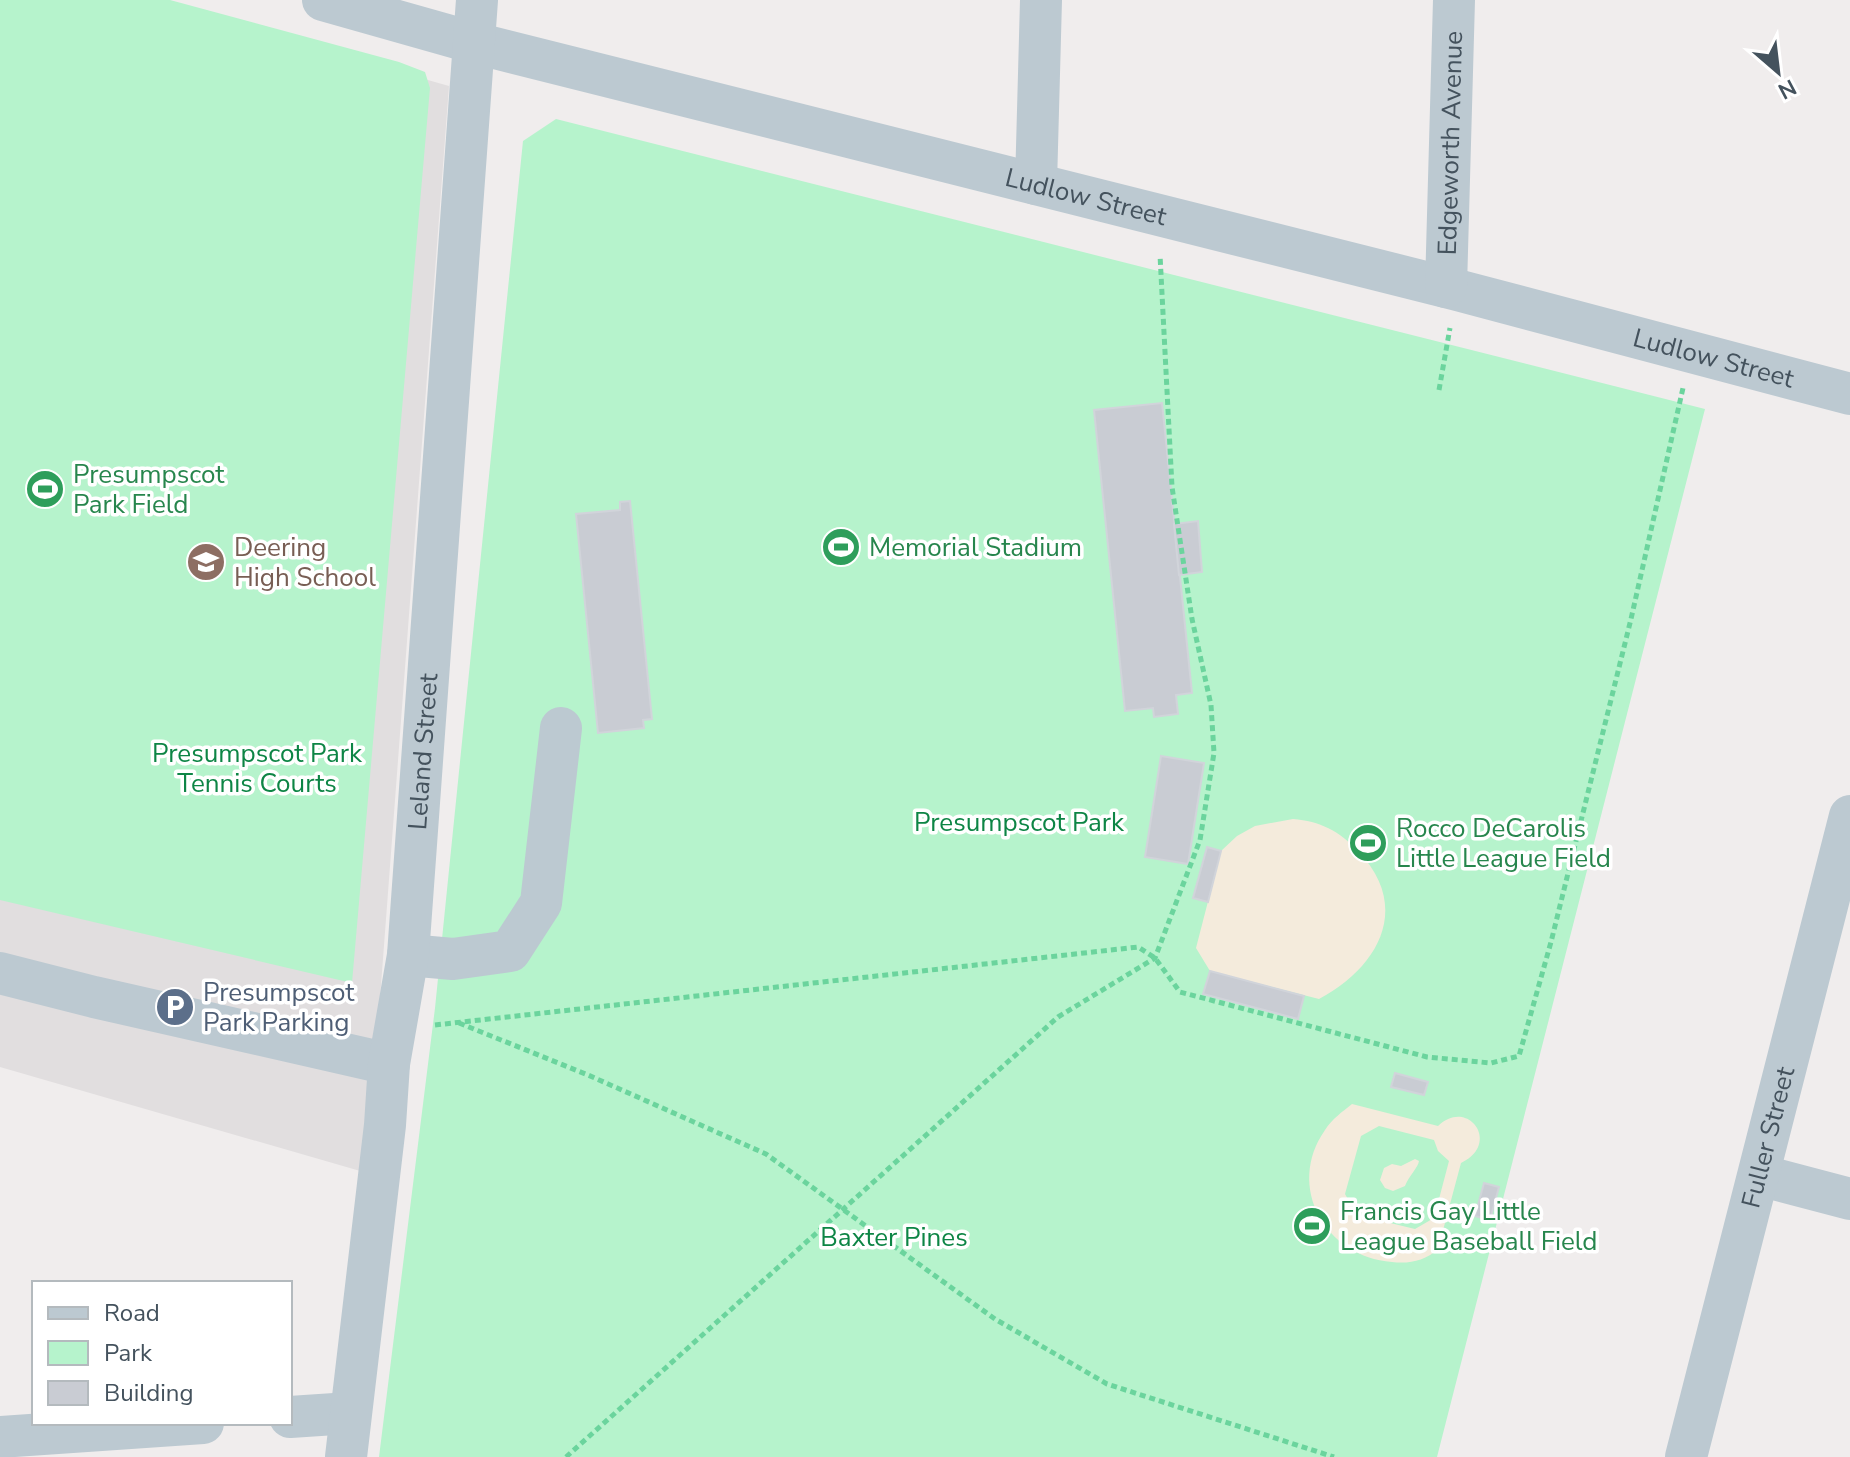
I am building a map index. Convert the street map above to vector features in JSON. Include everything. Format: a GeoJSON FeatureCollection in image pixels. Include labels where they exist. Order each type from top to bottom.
{"type":"FeatureCollection","features":[{"type":"Feature","properties":{"kind":"street","name":"Ludlow Street"},"geometry":{"type":"LineString","coordinates":[[323,0],[475,43],[1452,288],[1850,394]]}},
{"type":"Feature","properties":{"kind":"street","name":"Leland Street"},"geometry":{"type":"LineString","coordinates":[[346,1457],[392,1047],[408,955],[477,0]]}},
{"type":"Feature","properties":{"kind":"street"},"geometry":{"type":"LineString","coordinates":[[1036,184],[1041,0]]}},
{"type":"Feature","properties":{"kind":"street","name":"Edgeworth Avenue"},"geometry":{"type":"LineString","coordinates":[[1452,288],[1454,0]]}},
{"type":"Feature","properties":{"kind":"street"},"geometry":{"type":"LineString","coordinates":[[408,955],[453,959],[510,951],[541,903],[561,728]]}},
{"type":"Feature","properties":{"kind":"street","name":"Fuller Street"},"geometry":{"type":"LineString","coordinates":[[1686,1457],[1850,816]]}},
{"type":"Feature","properties":{"kind":"street"},"geometry":{"type":"LineString","coordinates":[[0,973],[94,997],[392,1047]]}},
{"type":"Feature","properties":{"kind":"street"},"geometry":{"type":"LineString","coordinates":[[1759,1175],[1850,1199]]}},
{"type":"Feature","properties":{"kind":"street"},"geometry":{"type":"LineString","coordinates":[[292,1417],[350,1413]]}},
{"type":"Feature","properties":{"kind":"street"},"geometry":{"type":"LineString","coordinates":[[0,1437],[174,1425]]}},
{"type":"Feature","properties":{"kind":"path"},"geometry":{"type":"LineString","coordinates":[[566,1457],[1058,1017],[1155,958],[1200,840],[1214,753],[1211,705],[1192,619],[1172,487],[1158,214]]}},
{"type":"Feature","properties":{"kind":"path"},"geometry":{"type":"LineString","coordinates":[[1439,390],[1452,288]]}},
{"type":"Feature","properties":{"kind":"path"},"geometry":{"type":"LineString","coordinates":[[392,1047],[458,1022],[1138,947],[1155,958],[1180,992],[1427,1057],[1491,1063],[1519,1056],[1551,942],[1631,619],[1672,446],[1690,352]]}},
{"type":"Feature","properties":{"kind":"path"},"geometry":{"type":"LineString","coordinates":[[458,1022],[588,1075],[766,1154],[995,1319],[1107,1384],[1334,1457]]}},
{"type":"Feature","properties":{"kind":"shaded area","name":"Deering High School"},"geometry":{"type":"Polygon","coordinates":[[[0,0],[145,0],[449,86],[377,1038],[374,1175],[0,1067],[0,0]]]}},
{"type":"Feature","properties":{"kind":"green space","name":"Deering High School"},"geometry":{"type":"Polygon","coordinates":[[[0,0],[170,0],[399,62],[425,72],[430,88],[352,983],[0,900],[0,0]]]}},
{"type":"Feature","properties":{"kind":"green space","name":"Presumpscot Park"},"geometry":{"type":"Polygon","coordinates":[[[556,119],[1705,409],[1437,1457],[379,1457],[435,1008],[523,141],[556,119]]]}},
{"type":"Feature","properties":{"kind":"sand"},"geometry":{"type":"Polygon","coordinates":[[[1293,819],[1312,822],[1344,838],[1374,872],[1383,893],[1385,914],[1381,934],[1372,953],[1340,986],[1319,999],[1210,971],[1196,948],[1221,851],[1237,836],[1255,826],[1293,819]]]}},
{"type":"Feature","properties":{"kind":"sand"},"geometry":{"type":"Polygon","coordinates":[[[1352,1104],[1438,1126],[1449,1118],[1460,1117],[1476,1126],[1480,1135],[1479,1145],[1473,1155],[1461,1163],[1438,1249],[1428,1256],[1405,1262],[1369,1257],[1348,1247],[1331,1233],[1319,1216],[1311,1195],[1309,1174],[1314,1152],[1328,1126],[1352,1104]],[[1379,1126],[1361,1136],[1345,1194],[1357,1215],[1415,1229],[1434,1218],[1449,1161],[1438,1151],[1434,1140],[1379,1126]]]}},
{"type":"Feature","properties":{"kind":"sand"},"geometry":{"type":"Polygon","coordinates":[[[1415,1159],[1419,1161],[1418,1164],[1405,1186],[1393,1191],[1385,1188],[1380,1180],[1384,1168],[1392,1164],[1401,1166],[1415,1159]]]}},
{"type":"Feature","properties":{"kind":"building"},"geometry":{"type":"Polygon","coordinates":[[[1162,403],[1192,693],[1176,695],[1178,714],[1154,717],[1153,708],[1125,711],[1094,410],[1162,403]]]}},
{"type":"Feature","properties":{"kind":"building"},"geometry":{"type":"Polygon","coordinates":[[[630,501],[652,719],[643,720],[644,728],[598,733],[576,514],[620,510],[620,502],[630,501]]]}},
{"type":"Feature","properties":{"kind":"building"},"geometry":{"type":"Polygon","coordinates":[[[1198,521],[1202,572],[1179,575],[1174,524],[1198,521]]]}},
{"type":"Feature","properties":{"kind":"building"},"geometry":{"type":"Polygon","coordinates":[[[1161,756],[1204,763],[1188,864],[1145,857],[1161,756]]]}},
{"type":"Feature","properties":{"kind":"building"},"geometry":{"type":"Polygon","coordinates":[[[1207,847],[1221,851],[1208,902],[1193,898],[1207,847]]]}},
{"type":"Feature","properties":{"kind":"building"},"geometry":{"type":"Polygon","coordinates":[[[1210,971],[1304,996],[1298,1019],[1203,994],[1210,971]]]}},
{"type":"Feature","properties":{"kind":"building"},"geometry":{"type":"Polygon","coordinates":[[[1395,1073],[1428,1082],[1424,1095],[1391,1087],[1395,1073]]]}},
{"type":"Feature","properties":{"kind":"building"},"geometry":{"type":"Polygon","coordinates":[[[1484,1183],[1499,1187],[1490,1220],[1475,1216],[1484,1183]]]}},
{"type":"Feature","properties":{"kind":"place","name":"Presumpscot Park Field"},"geometry":{"type":"Point","coordinates":[45,489]}},
{"type":"Feature","properties":{"kind":"place","name":"Memorial Stadium"},"geometry":{"type":"Point","coordinates":[841,547]}},
{"type":"Feature","properties":{"kind":"place","name":"Deering High School"},"geometry":{"type":"Point","coordinates":[206,562]}},
{"type":"Feature","properties":{"kind":"place","name":"Rocco DeCarolis Little League Field"},"geometry":{"type":"Point","coordinates":[1368,843]}},
{"type":"Feature","properties":{"kind":"place","name":"Presumpscot Park Parking"},"geometry":{"type":"Point","coordinates":[175,1007]}},
{"type":"Feature","properties":{"kind":"place","name":"Francis Gay Little League Baseball Field"},"geometry":{"type":"Point","coordinates":[1312,1226]}},
{"type":"Feature","properties":{"kind":"park label","name":"Presumpscot Park Tennis Courts"},"geometry":{"type":"Point","coordinates":[257,768]}},
{"type":"Feature","properties":{"kind":"park label","name":"Baxter Pines"},"geometry":{"type":"Point","coordinates":[894,1237]}}]}
